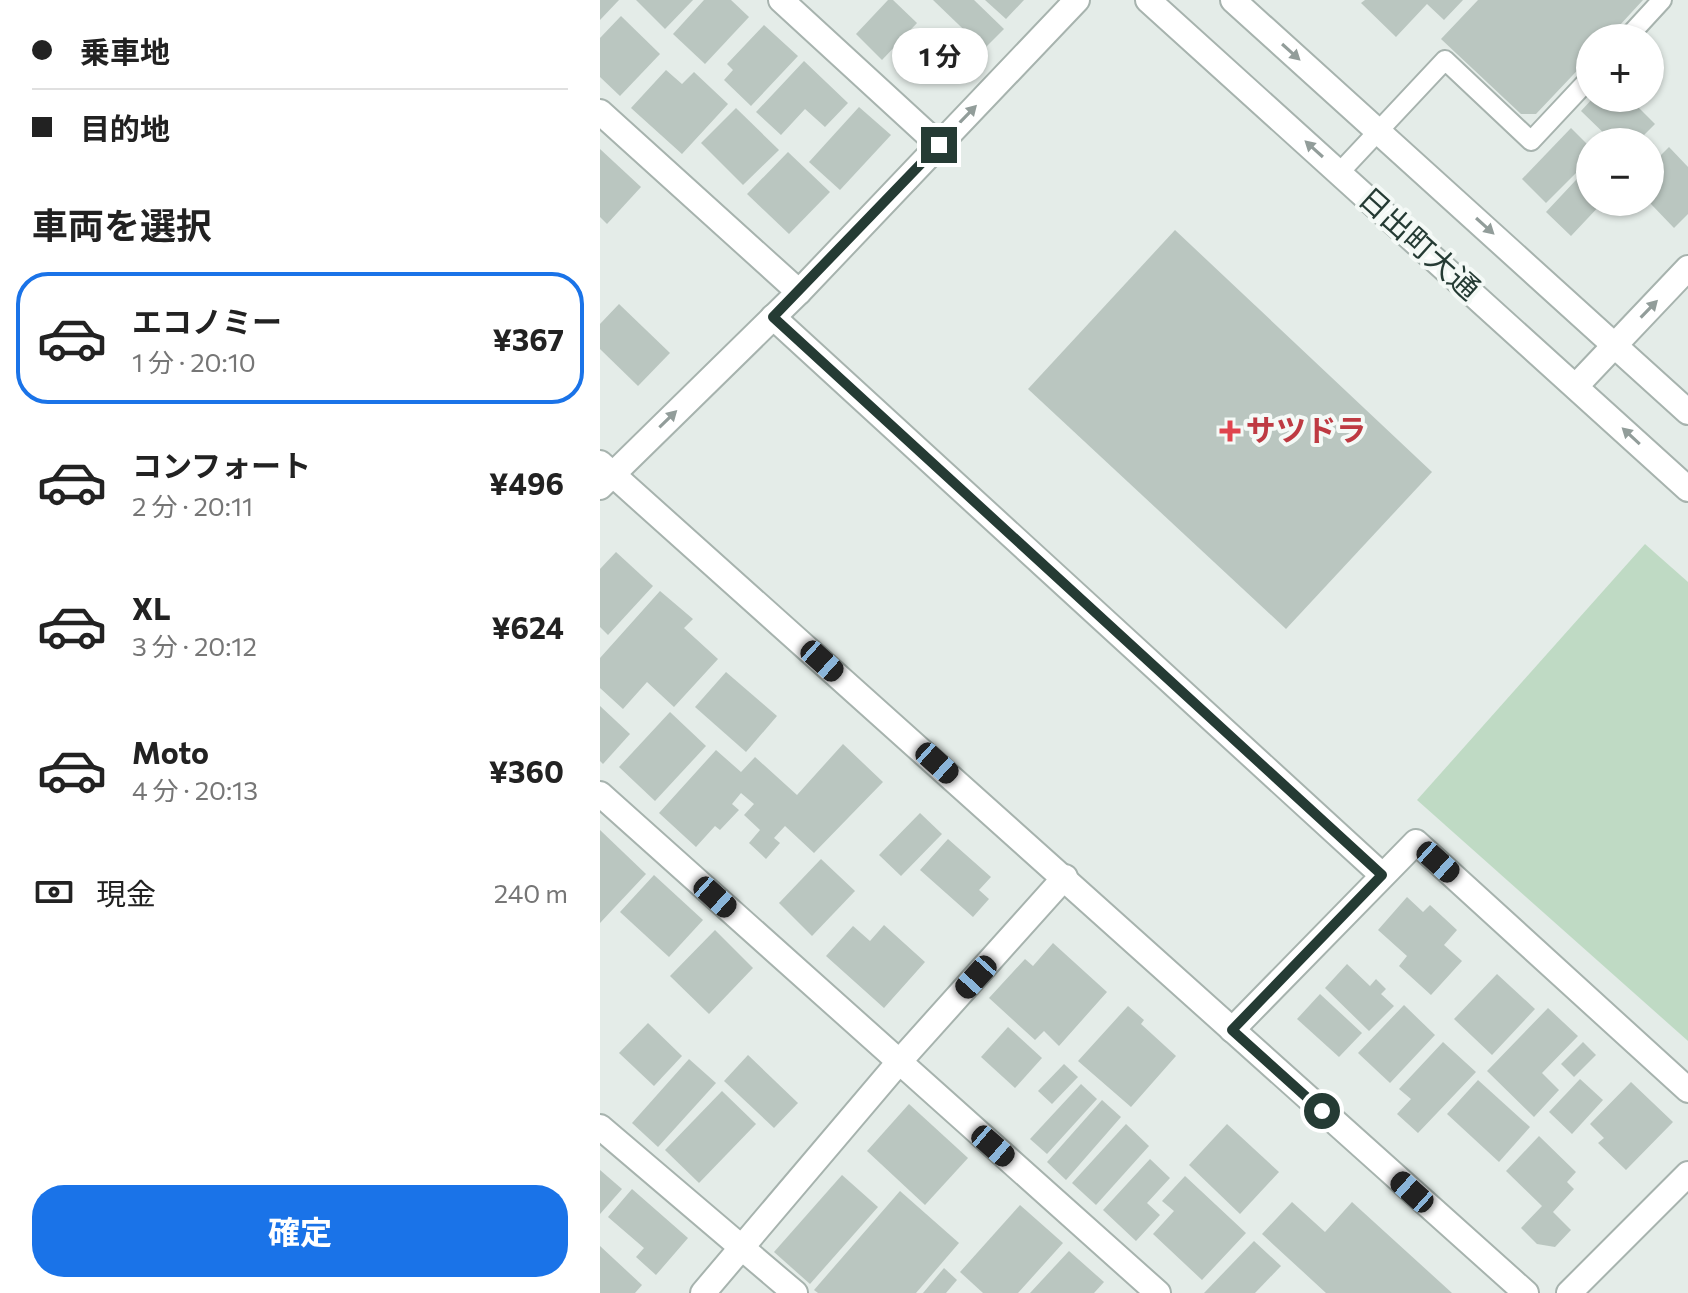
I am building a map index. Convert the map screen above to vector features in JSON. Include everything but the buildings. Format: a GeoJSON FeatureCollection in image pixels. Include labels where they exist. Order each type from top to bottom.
{"type":"FeatureCollection","features":[{"type":"Feature","properties":{"kind":"street"},"geometry":{"type":"LineString","coordinates":[[781,0],[939,145]]}},
{"type":"Feature","properties":{"kind":"street"},"geometry":{"type":"LineString","coordinates":[[1077,0],[799,292],[604,475],[1065,877],[1526,1293]]}},
{"type":"Feature","properties":{"kind":"street","name":"日出町大通"},"geometry":{"type":"LineString","coordinates":[[1148,0],[1688,489]]}},
{"type":"Feature","properties":{"kind":"street","name":"日出町大通"},"geometry":{"type":"LineString","coordinates":[[1233,0],[1688,412]]}},
{"type":"Feature","properties":{"kind":"street"},"geometry":{"type":"LineString","coordinates":[[600,112],[799,292]]}},
{"type":"Feature","properties":{"kind":"street"},"geometry":{"type":"LineString","coordinates":[[1576,386],[1688,268]]}},
{"type":"Feature","properties":{"kind":"street"},"geometry":{"type":"LineString","coordinates":[[773,317],[1382,875]]}},
{"type":"Feature","properties":{"kind":"street"},"geometry":{"type":"LineString","coordinates":[[600,794],[1158,1293]]}},
{"type":"Feature","properties":{"kind":"street"},"geometry":{"type":"LineString","coordinates":[[1232,1030],[1416,842],[1688,1090]]}},
{"type":"Feature","properties":{"kind":"street"},"geometry":{"type":"LineString","coordinates":[[703,1293],[899,1062],[1065,877]]}},
{"type":"Feature","properties":{"kind":"street"},"geometry":{"type":"LineString","coordinates":[[600,1127],[795,1293]]}},
{"type":"Feature","properties":{"kind":"street"},"geometry":{"type":"LineString","coordinates":[[1569,1293],[1688,1174]]}},
{"type":"Feature","properties":{"kind":"lane"},"geometry":{"type":"LineString","coordinates":[[1640,24],[1662,0]]}},
{"type":"Feature","properties":{"kind":"lane"},"geometry":{"type":"LineString","coordinates":[[1340,172],[1445,60],[1531,141],[1576,93]]}},
{"type":"Feature","properties":{"kind":"green space"},"geometry":{"type":"Polygon","coordinates":[[[1645,544],[1688,582],[1688,1041],[1417,800],[1645,544]]]}},
{"type":"Feature","properties":{"kind":"place","name":"サツドラ"},"geometry":{"type":"Point","coordinates":[1230,431]}},
{"type":"Feature","properties":{"kind":"route"},"geometry":{"type":"LineString","coordinates":[[939,145],[773,317],[1382,875],[1232,1030],[1322,1111]]}}]}
